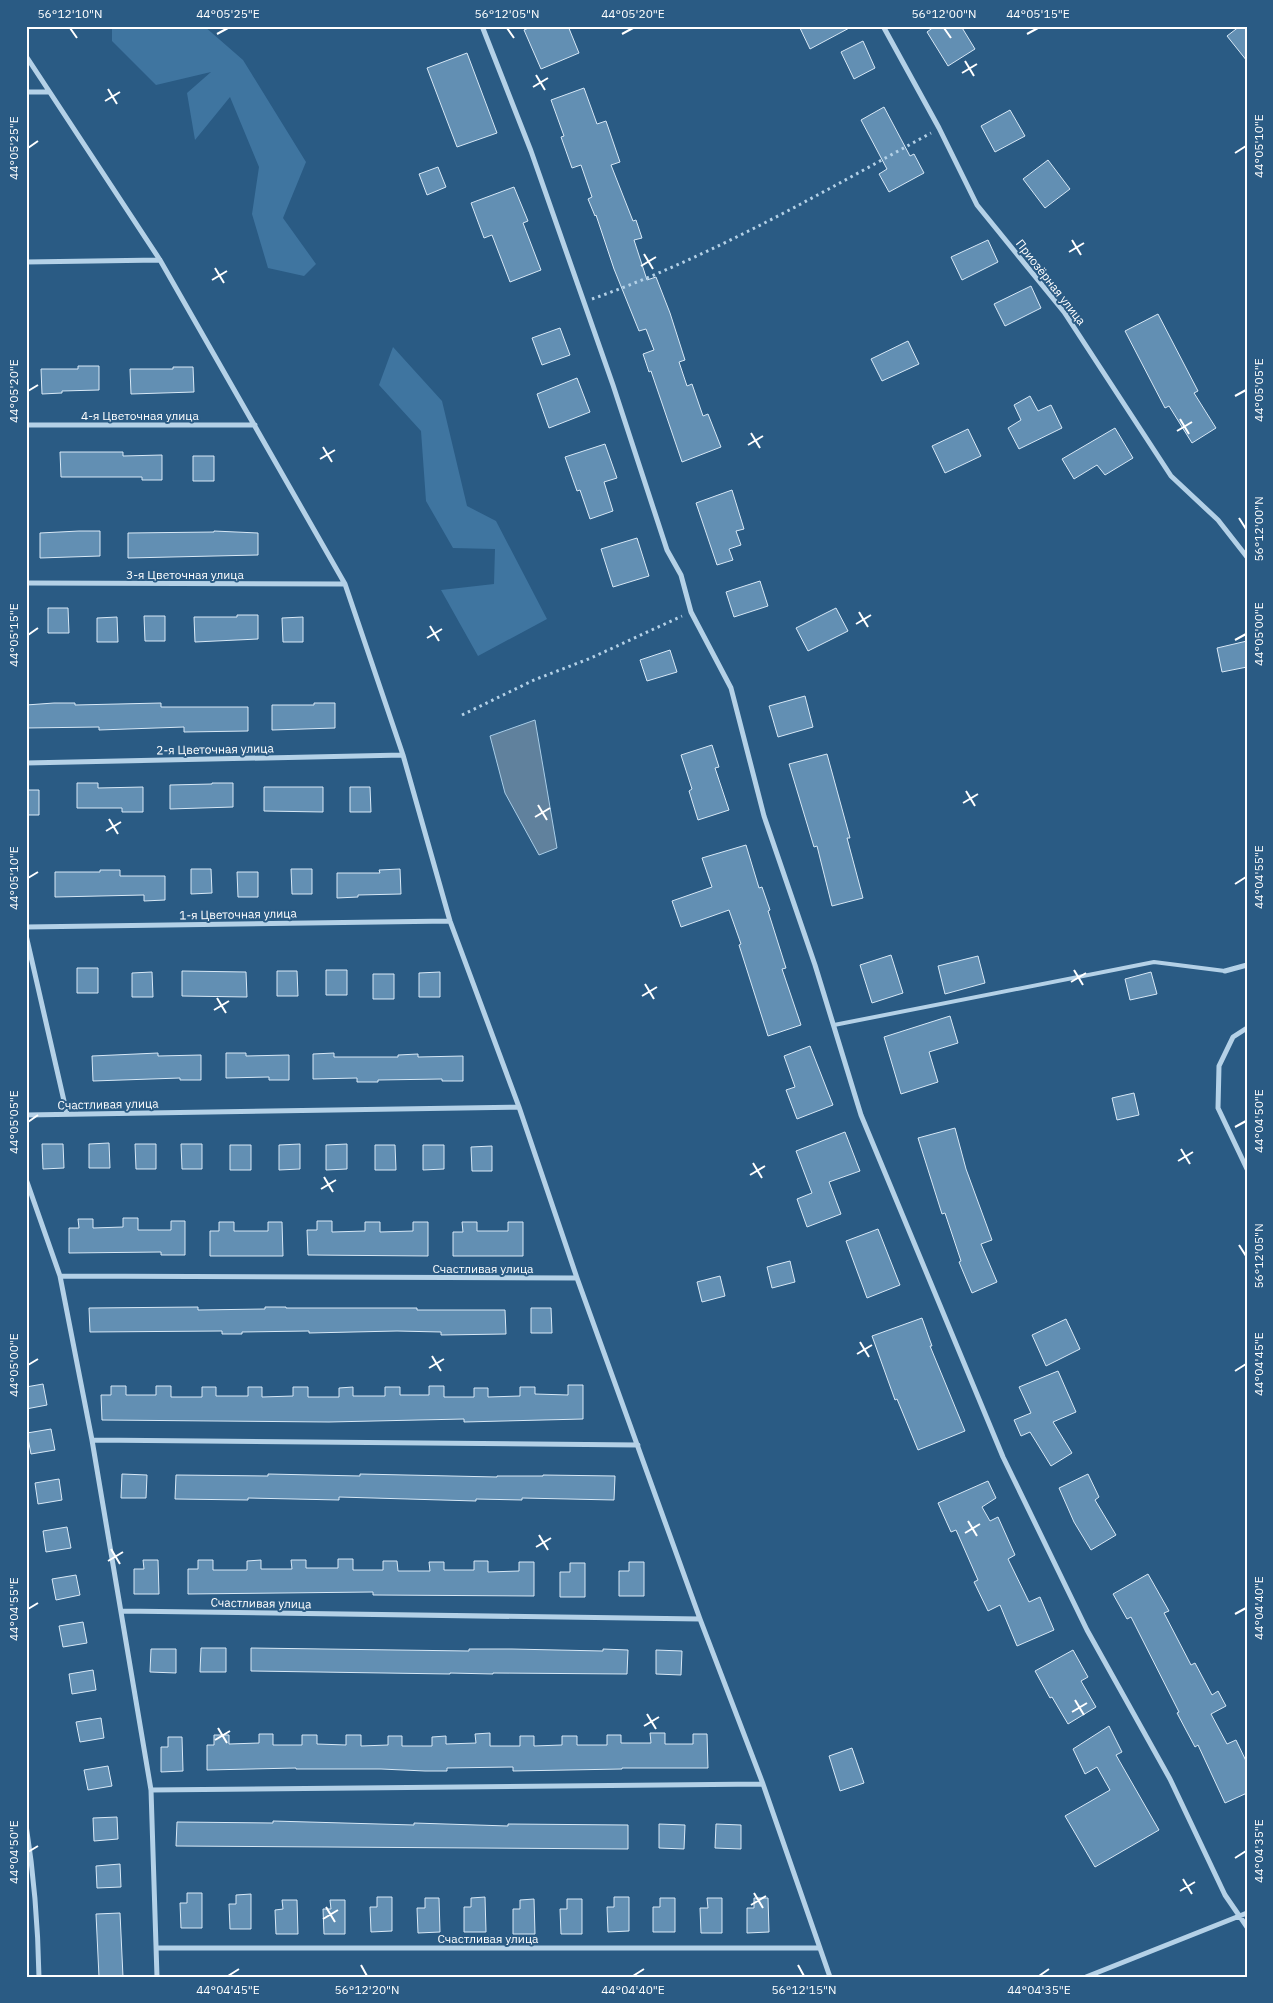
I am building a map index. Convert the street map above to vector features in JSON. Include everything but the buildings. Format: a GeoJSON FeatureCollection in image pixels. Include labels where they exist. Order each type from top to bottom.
{"type":"FeatureCollection","features":[{"type":"Feature","properties":{"kind":"street"},"geometry":{"type":"LineString","coordinates":[[482,26],[531,151],[667,550],[681,575],[691,612],[731,688],[764,816],[815,965],[861,1115],[1003,1457],[1087,1630],[1170,1779],[1226,1895],[1247,1927]]}},
{"type":"Feature","properties":{"kind":"street","name":"Приозёрная улица"},"geometry":{"type":"LineString","coordinates":[[883,26],[938,128],[976,205],[1064,312],[1171,476],[1218,520],[1247,557]]}},
{"type":"Feature","properties":{"kind":"street"},"geometry":{"type":"LineString","coordinates":[[26,56],[160,260],[345,584],[404,755],[450,921],[519,1107],[577,1278],[700,1619],[762,1784],[830,1977]]}},
{"type":"Feature","properties":{"kind":"street"},"geometry":{"type":"LineString","coordinates":[[26,92],[48,92]]}},
{"type":"Feature","properties":{"kind":"street"},"geometry":{"type":"LineString","coordinates":[[26,262],[160,260]]}},
{"type":"Feature","properties":{"kind":"street","name":"4-я Цветочная улица"},"geometry":{"type":"LineString","coordinates":[[26,425],[255,425]]}},
{"type":"Feature","properties":{"kind":"street","name":"3-я Цветочная улица"},"geometry":{"type":"LineString","coordinates":[[26,584],[345,584]]}},
{"type":"Feature","properties":{"kind":"street","name":"2-я Цветочная улица"},"geometry":{"type":"LineString","coordinates":[[26,764],[404,755]]}},
{"type":"Feature","properties":{"kind":"street","name":"1-я Цветочная улица"},"geometry":{"type":"LineString","coordinates":[[26,928],[450,921]]}},
{"type":"Feature","properties":{"kind":"street"},"geometry":{"type":"LineString","coordinates":[[26,936],[67,1114]]}},
{"type":"Feature","properties":{"kind":"street"},"geometry":{"type":"LineString","coordinates":[[1225,972],[1247,965]]}},
{"type":"Feature","properties":{"kind":"street"},"geometry":{"type":"LineString","coordinates":[[1247,1028],[1233,1037],[1219,1066],[1218,1108],[1247,1168]]}},
{"type":"Feature","properties":{"kind":"street","name":"Счастливая улица"},"geometry":{"type":"LineString","coordinates":[[26,1115],[519,1107]]}},
{"type":"Feature","properties":{"kind":"street"},"geometry":{"type":"LineString","coordinates":[[26,1179],[60,1276],[92,1440],[151,1790],[157,1977]]}},
{"type":"Feature","properties":{"kind":"street","name":"Счастливая улица"},"geometry":{"type":"LineString","coordinates":[[60,1276],[577,1278]]}},
{"type":"Feature","properties":{"kind":"street"},"geometry":{"type":"LineString","coordinates":[[92,1440],[638,1445]]}},
{"type":"Feature","properties":{"kind":"street","name":"Счастливая улица"},"geometry":{"type":"LineString","coordinates":[[121,1611],[700,1619]]}},
{"type":"Feature","properties":{"kind":"street"},"geometry":{"type":"LineString","coordinates":[[151,1790],[762,1784]]}},
{"type":"Feature","properties":{"kind":"street"},"geometry":{"type":"LineString","coordinates":[[26,1825],[31,1857],[39,1948],[39,1977]]}},
{"type":"Feature","properties":{"kind":"street"},"geometry":{"type":"LineString","coordinates":[[1086,1977],[1247,1913]]}},
{"type":"Feature","properties":{"kind":"street","name":"Счастливая улица"},"geometry":{"type":"LineString","coordinates":[[156,1948],[819,1948]]}},
{"type":"Feature","properties":{"kind":"lane"},"geometry":{"type":"LineString","coordinates":[[834,1025],[1154,962],[1225,972]]}},
{"type":"Feature","properties":{"kind":"path"},"geometry":{"type":"LineString","coordinates":[[584,302],[628,285],[757,228],[938,128]]}},
{"type":"Feature","properties":{"kind":"path"},"geometry":{"type":"LineString","coordinates":[[462,715],[534,680],[591,658],[691,612]]}},
{"type":"Feature","properties":{"kind":"shaded area"},"geometry":{"type":"Polygon","coordinates":[[[112,26],[204,26],[243,60],[306,162],[283,218],[316,264],[304,276],[268,268],[252,214],[259,167],[230,97],[195,140],[187,93],[211,72],[156,85],[112,41],[112,26]]]}},
{"type":"Feature","properties":{"kind":"shaded area"},"geometry":{"type":"Polygon","coordinates":[[[393,347],[442,401],[467,506],[496,521],[547,619],[478,656],[441,590],[494,584],[495,549],[453,548],[426,501],[421,431],[379,385],[393,347]]]}},
{"type":"Feature","properties":{"kind":"shaded area"},"geometry":{"type":"Polygon","coordinates":[[[535,720],[557,848],[539,855],[505,793],[490,736],[535,720]]]}}]}
